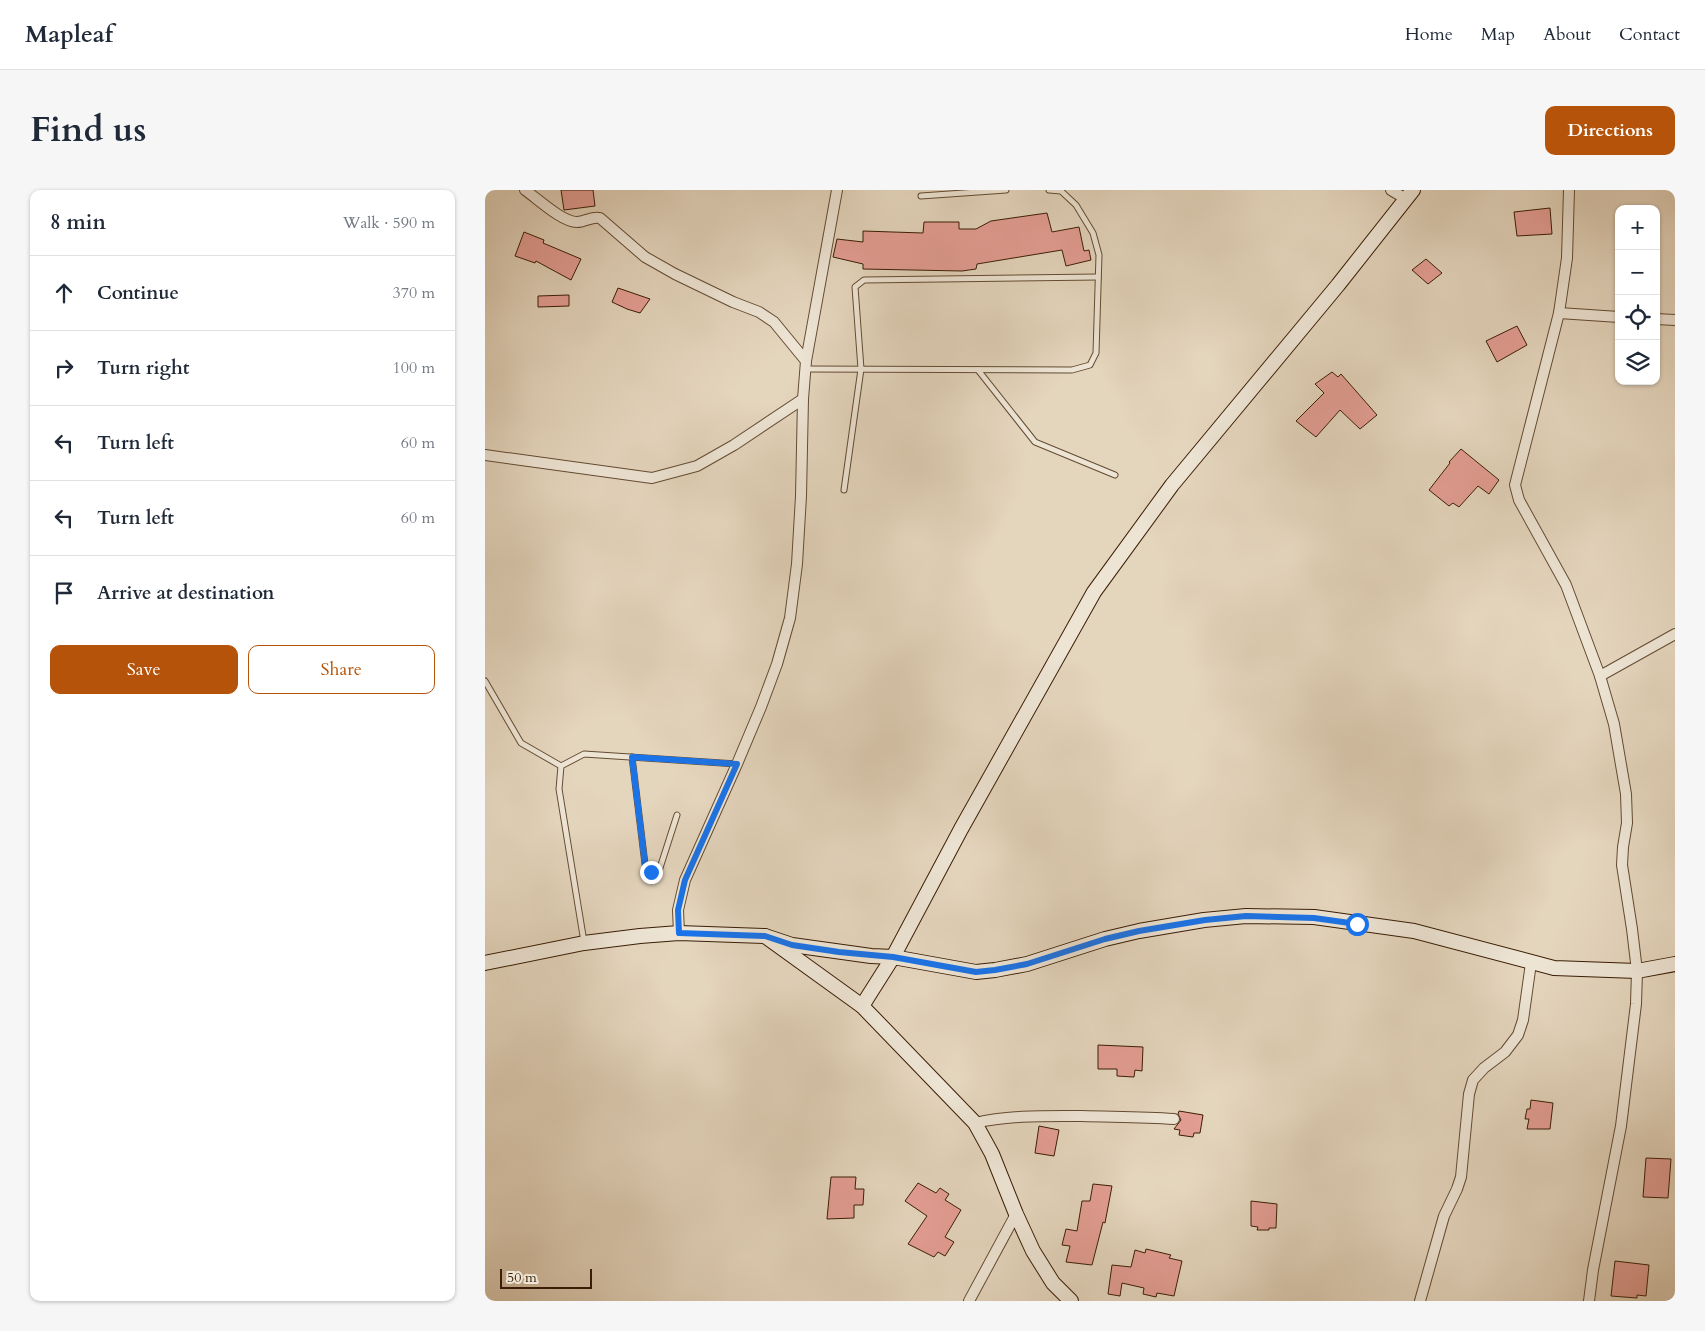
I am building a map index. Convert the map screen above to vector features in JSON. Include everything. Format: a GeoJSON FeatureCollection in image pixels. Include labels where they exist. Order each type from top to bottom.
{"type":"FeatureCollection","features":[{"type":"Feature","properties":{"kind":"street"},"geometry":{"type":"LineString","coordinates":[[525,190],[567,220],[578,222],[596,217],[600,218],[645,257],[708,290],[759,312],[774,322],[806,365]]}},
{"type":"Feature","properties":{"kind":"street"},"geometry":{"type":"LineString","coordinates":[[679,933],[678,910],[685,880],[737,764],[777,664],[790,618],[797,564],[806,365],[837,190]]}},
{"type":"Feature","properties":{"kind":"street"},"geometry":{"type":"LineString","coordinates":[[862,1006],[893,957],[961,829],[1094,592],[1172,485],[1332,292],[1409,195],[1391,190]]}},
{"type":"Feature","properties":{"kind":"street"},"geometry":{"type":"LineString","coordinates":[[1569,190],[1567,258],[1559,313],[1515,485],[1519,500],[1566,585],[1600,676],[1614,724],[1626,794],[1627,823],[1622,866],[1637,971],[1636,1004],[1621,1126],[1593,1270],[1589,1301]]}},
{"type":"Feature","properties":{"kind":"street"},"geometry":{"type":"LineString","coordinates":[[1559,313],[1615,317]]}},
{"type":"Feature","properties":{"kind":"street"},"geometry":{"type":"LineString","coordinates":[[1660,319],[1675,320]]}},
{"type":"Feature","properties":{"kind":"street"},"geometry":{"type":"LineString","coordinates":[[485,455],[652,478],[697,466],[734,445],[803,399]]}},
{"type":"Feature","properties":{"kind":"street"},"geometry":{"type":"LineString","coordinates":[[1600,676],[1675,634]]}},
{"type":"Feature","properties":{"kind":"street"},"geometry":{"type":"LineString","coordinates":[[485,963],[584,943],[679,933],[765,936],[792,945],[863,955],[893,957],[976,972],[1027,964],[1105,939],[1139,931],[1205,920],[1246,916],[1314,918],[1414,931],[1554,968],[1637,971],[1675,964]]}},
{"type":"Feature","properties":{"kind":"street"},"geometry":{"type":"LineString","coordinates":[[765,936],[862,1006],[975,1123],[992,1154],[1033,1251],[1053,1283],[1071,1301]]}},
{"type":"Feature","properties":{"kind":"street"},"geometry":{"type":"LineString","coordinates":[[1420,1301],[1444,1216],[1461,1177],[1469,1094],[1473,1080],[1484,1068],[1505,1052],[1518,1035],[1523,1020],[1531,963]]}},
{"type":"Feature","properties":{"kind":"street"},"geometry":{"type":"LineString","coordinates":[[975,1123],[999,1118],[1029,1116],[1145,1117],[1174,1120]]}},
{"type":"Feature","properties":{"kind":"street"},"geometry":{"type":"LineString","coordinates":[[969,1301],[1016,1214]]}},
{"type":"Feature","properties":{"kind":"lane"},"geometry":{"type":"LineString","coordinates":[[921,196],[1006,190]]}},
{"type":"Feature","properties":{"kind":"lane"},"geometry":{"type":"LineString","coordinates":[[806,365],[861,369],[978,370],[1072,370],[1090,365],[1096,352],[1099,255],[1093,233],[1077,205],[1061,191],[1049,190]]}},
{"type":"Feature","properties":{"kind":"lane"},"geometry":{"type":"LineString","coordinates":[[844,490],[861,369],[855,287],[865,280],[1098,276]]}},
{"type":"Feature","properties":{"kind":"lane"},"geometry":{"type":"LineString","coordinates":[[978,370],[1035,442],[1115,475]]}},
{"type":"Feature","properties":{"kind":"lane"},"geometry":{"type":"LineString","coordinates":[[485,681],[521,743],[561,766]]}},
{"type":"Feature","properties":{"kind":"lane"},"geometry":{"type":"LineString","coordinates":[[561,766],[584,754],[737,764]]}},
{"type":"Feature","properties":{"kind":"lane"},"geometry":{"type":"LineString","coordinates":[[632,757],[645,864],[651,872],[659,871],[677,815]]}},
{"type":"Feature","properties":{"kind":"lane"},"geometry":{"type":"LineString","coordinates":[[561,766],[559,789],[584,943]]}},
{"type":"Feature","properties":{"kind":"building"},"geometry":{"type":"Polygon","coordinates":[[[561,190],[593,190],[595,206],[564,210],[561,190]]]}},
{"type":"Feature","properties":{"kind":"building"},"geometry":{"type":"Polygon","coordinates":[[[1550,208],[1552,234],[1517,236],[1514,212],[1550,208]]]}},
{"type":"Feature","properties":{"kind":"building"},"geometry":{"type":"Polygon","coordinates":[[[1047,213],[1052,232],[1079,227],[1084,251],[1089,250],[1091,260],[1066,266],[1062,250],[977,264],[976,269],[962,271],[863,269],[863,264],[833,257],[837,239],[863,242],[863,231],[923,233],[924,222],[959,222],[959,229],[976,229],[991,221],[1047,213]]]}},
{"type":"Feature","properties":{"kind":"building"},"geometry":{"type":"Polygon","coordinates":[[[524,232],[544,240],[543,243],[581,259],[571,280],[536,261],[535,263],[515,256],[524,232]]]}},
{"type":"Feature","properties":{"kind":"building"},"geometry":{"type":"Polygon","coordinates":[[[1426,259],[1442,273],[1428,284],[1412,270],[1426,259]]]}},
{"type":"Feature","properties":{"kind":"building"},"geometry":{"type":"Polygon","coordinates":[[[618,288],[650,299],[640,313],[627,309],[612,302],[618,288]]]}},
{"type":"Feature","properties":{"kind":"building"},"geometry":{"type":"Polygon","coordinates":[[[569,295],[569,306],[538,307],[538,296],[569,295]]]}},
{"type":"Feature","properties":{"kind":"building"},"geometry":{"type":"Polygon","coordinates":[[[1517,326],[1527,345],[1497,362],[1486,341],[1517,326]]]}},
{"type":"Feature","properties":{"kind":"building"},"geometry":{"type":"Polygon","coordinates":[[[1332,372],[1338,377],[1341,374],[1377,415],[1360,429],[1340,410],[1316,437],[1296,421],[1324,393],[1315,384],[1332,372]]]}},
{"type":"Feature","properties":{"kind":"building"},"geometry":{"type":"Polygon","coordinates":[[[1461,449],[1499,480],[1489,494],[1478,486],[1459,507],[1453,503],[1449,506],[1429,490],[1461,449]]]}},
{"type":"Feature","properties":{"kind":"building"},"geometry":{"type":"Polygon","coordinates":[[[1098,1045],[1143,1047],[1142,1071],[1135,1070],[1134,1077],[1117,1076],[1117,1069],[1098,1069],[1098,1045]]]}},
{"type":"Feature","properties":{"kind":"building"},"geometry":{"type":"Polygon","coordinates":[[[1531,1100],[1553,1103],[1550,1129],[1527,1129],[1529,1119],[1525,1119],[1527,1109],[1530,1109],[1531,1100]]]}},
{"type":"Feature","properties":{"kind":"building"},"geometry":{"type":"Polygon","coordinates":[[[1179,1111],[1203,1115],[1200,1133],[1194,1133],[1193,1137],[1179,1135],[1180,1130],[1174,1129],[1181,1120],[1178,1114],[1179,1111]]]}},
{"type":"Feature","properties":{"kind":"building"},"geometry":{"type":"Polygon","coordinates":[[[1039,1126],[1059,1130],[1054,1156],[1035,1153],[1039,1126]]]}},
{"type":"Feature","properties":{"kind":"building"},"geometry":{"type":"Polygon","coordinates":[[[1646,1158],[1671,1159],[1668,1198],[1643,1197],[1646,1158]]]}},
{"type":"Feature","properties":{"kind":"building"},"geometry":{"type":"Polygon","coordinates":[[[831,1177],[856,1177],[855,1189],[864,1189],[863,1205],[854,1205],[854,1218],[827,1219],[831,1177]]]}},
{"type":"Feature","properties":{"kind":"building"},"geometry":{"type":"Polygon","coordinates":[[[918,1183],[936,1193],[940,1188],[949,1194],[945,1200],[961,1210],[945,1237],[954,1242],[945,1256],[938,1252],[934,1257],[908,1244],[927,1216],[905,1201],[918,1183]]]}},
{"type":"Feature","properties":{"kind":"building"},"geometry":{"type":"Polygon","coordinates":[[[1093,1184],[1112,1186],[1105,1223],[1103,1222],[1092,1265],[1066,1262],[1070,1246],[1062,1245],[1066,1229],[1077,1231],[1082,1201],[1090,1201],[1093,1184]]]}},
{"type":"Feature","properties":{"kind":"building"},"geometry":{"type":"Polygon","coordinates":[[[1251,1201],[1277,1204],[1276,1228],[1257,1230],[1258,1227],[1251,1226],[1251,1201]]]}},
{"type":"Feature","properties":{"kind":"building"},"geometry":{"type":"Polygon","coordinates":[[[1146,1249],[1171,1255],[1169,1258],[1182,1261],[1174,1296],[1157,1293],[1156,1297],[1143,1294],[1144,1288],[1122,1283],[1120,1296],[1108,1294],[1112,1265],[1131,1267],[1135,1250],[1145,1253],[1146,1249]]]}},
{"type":"Feature","properties":{"kind":"building"},"geometry":{"type":"Polygon","coordinates":[[[1615,1261],[1649,1265],[1646,1296],[1637,1295],[1637,1298],[1611,1296],[1615,1261]]]}},
{"type":"Feature","properties":{"kind":"route"},"geometry":{"type":"LineString","coordinates":[[651,872],[645,864],[632,757],[737,764],[685,880],[678,910],[679,933],[765,936],[792,945],[871,956],[893,957],[976,972],[1027,964],[1105,939],[1139,931],[1205,920],[1246,916],[1314,918],[1357,924]]}}]}
